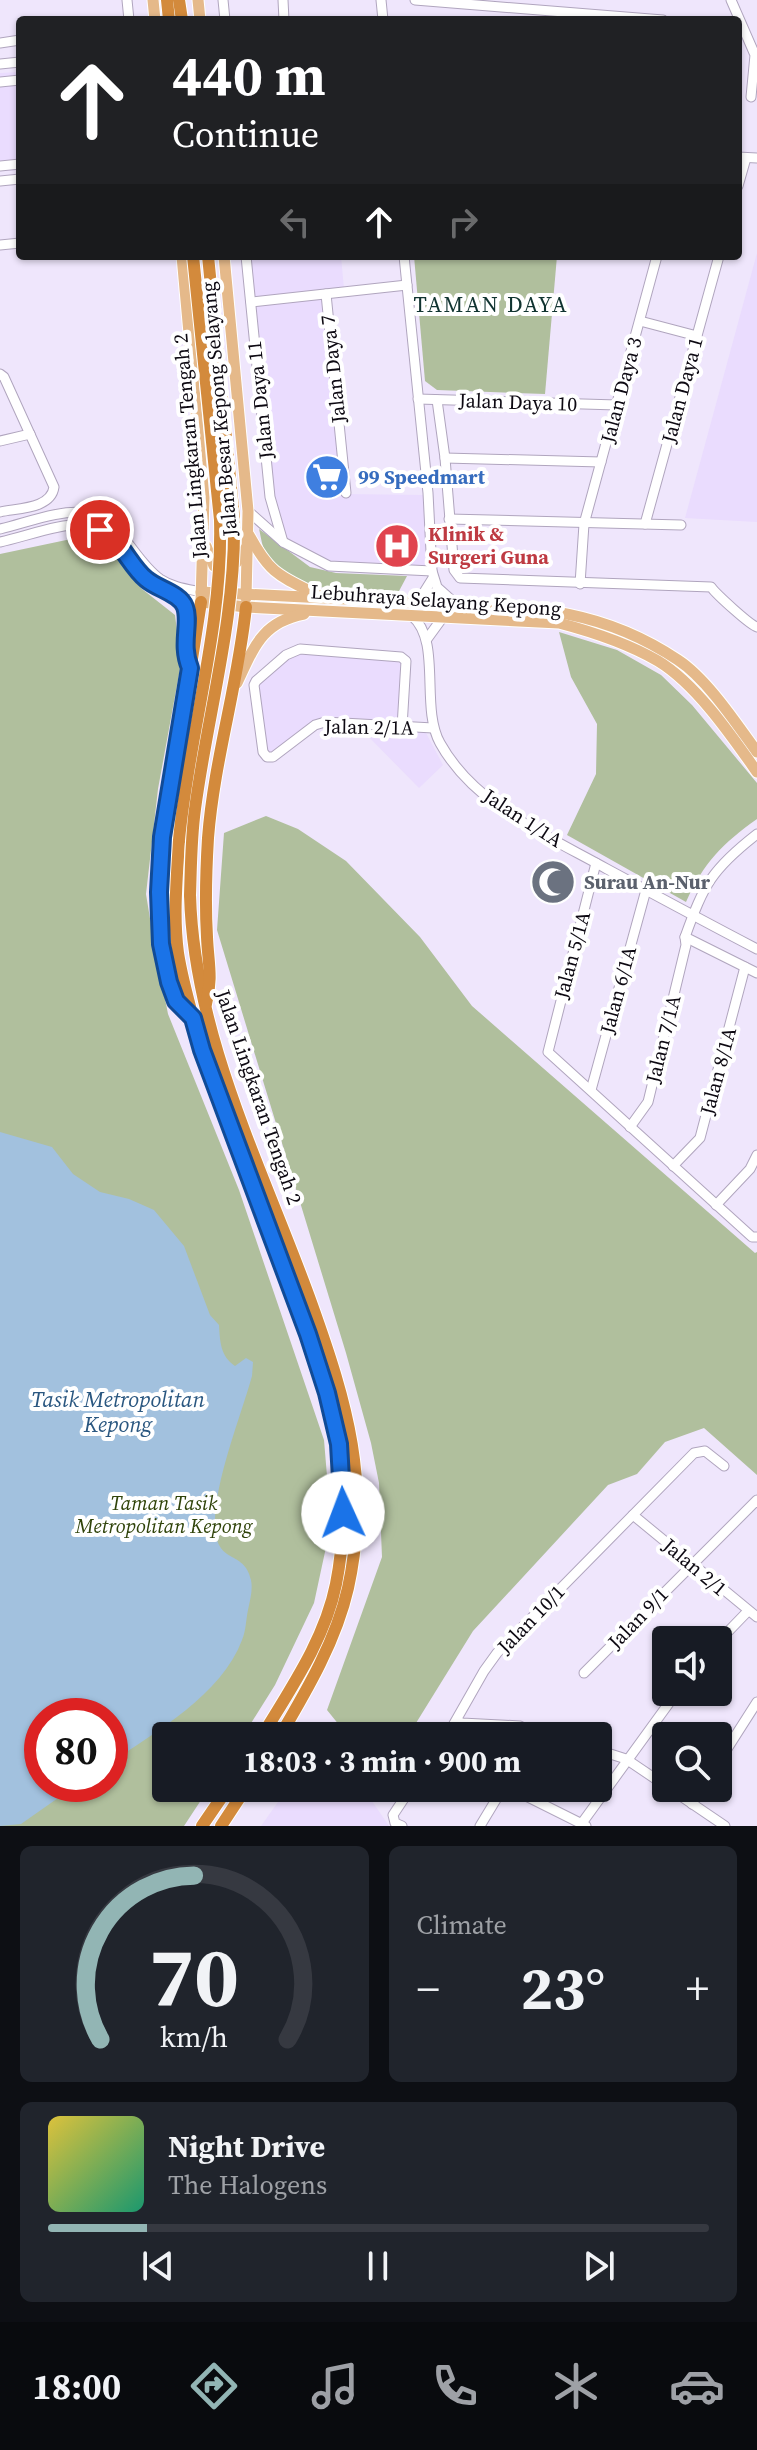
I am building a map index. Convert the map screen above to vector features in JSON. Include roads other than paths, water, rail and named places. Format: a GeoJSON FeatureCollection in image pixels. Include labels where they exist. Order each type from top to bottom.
{"type":"FeatureCollection","features":[{"type":"Feature","properties":{"kind":"highway","name":"Jalan Lingkaran Tengah 2"},"geometry":{"type":"LineString","coordinates":[[193,260],[220,520],[221,562],[212,635],[182,807],[175,894],[178,953],[202,1050],[327,1393],[340,1459],[343,1538],[336,1585],[328,1612],[298,1676],[270,1722]]}},
{"type":"Feature","properties":{"kind":"highway","name":"Jalan Lingkaran Tengah 2"},"geometry":{"type":"LineString","coordinates":[[208,260],[234,518],[235,562],[227,638],[195,808],[190,895],[193,950],[205,1008],[233,1095],[321,1329],[353,1441],[358,1485],[357,1537],[340,1614],[311,1683],[288,1722]]}},
{"type":"Feature","properties":{"kind":"highway"},"geometry":{"type":"LineString","coordinates":[[193,1018],[176,1001],[169,982],[161,944],[159,867],[201,597]]}},
{"type":"Feature","properties":{"kind":"highway"},"geometry":{"type":"LineString","coordinates":[[205,1008],[212,983],[205,883],[208,834],[230,698],[242,649],[246,600]]}},
{"type":"Feature","properties":{"kind":"highway"},"geometry":{"type":"LineString","coordinates":[[194,648],[203,634],[219,628],[236,637],[242,649]]}},
{"type":"Feature","properties":{"kind":"highway"},"geometry":{"type":"LineString","coordinates":[[202,1826],[218,1802]]}},
{"type":"Feature","properties":{"kind":"highway"},"geometry":{"type":"LineString","coordinates":[[221,1826],[237,1802]]}},
{"type":"Feature","properties":{"kind":"main road","name":"Jalan Besar Kepong Selayang"},"geometry":{"type":"LineString","coordinates":[[182,260],[204,498],[201,597]]}},
{"type":"Feature","properties":{"kind":"main road","name":"Jalan Besar Kepong Selayang"},"geometry":{"type":"LineString","coordinates":[[224,260],[248,511],[246,600]]}},
{"type":"Feature","properties":{"kind":"main road"},"geometry":{"type":"LineString","coordinates":[[205,535],[214,566],[221,569],[236,563],[249,540],[270,569],[324,597]]}},
{"type":"Feature","properties":{"kind":"main road","name":"Lebuhraya Selayang Kepong"},"geometry":{"type":"LineString","coordinates":[[201,597],[325,610],[559,623],[597,634],[658,661],[684,682],[733,738],[757,772]]}},
{"type":"Feature","properties":{"kind":"main road","name":"Lebuhraya Selayang Kepong"},"geometry":{"type":"LineString","coordinates":[[246,600],[324,597],[537,608],[600,621],[634,636],[692,671],[757,752]]}},
{"type":"Feature","properties":{"kind":"main road"},"geometry":{"type":"LineString","coordinates":[[230,698],[252,652],[275,624],[284,618],[325,610]]}},
{"type":"Feature","properties":{"kind":"street"},"geometry":{"type":"LineString","coordinates":[[415,0],[613,16]]}},
{"type":"Feature","properties":{"kind":"street"},"geometry":{"type":"LineString","coordinates":[[742,30],[756,62],[754,97]]}},
{"type":"Feature","properties":{"kind":"street"},"geometry":{"type":"LineString","coordinates":[[742,158],[757,158]]}},
{"type":"Feature","properties":{"kind":"street","name":"Jalan Daya 11"},"geometry":{"type":"LineString","coordinates":[[246,260],[270,497],[283,542]]}},
{"type":"Feature","properties":{"kind":"street"},"geometry":{"type":"LineString","coordinates":[[404,260],[428,493],[433,575],[441,591],[456,604]]}},
{"type":"Feature","properties":{"kind":"street","name":"Jalan Daya 3"},"geometry":{"type":"LineString","coordinates":[[580,584],[584,524],[656,260]]}},
{"type":"Feature","properties":{"kind":"street","name":"Jalan Daya 1"},"geometry":{"type":"LineString","coordinates":[[645,524],[718,260]]}},
{"type":"Feature","properties":{"kind":"street"},"geometry":{"type":"LineString","coordinates":[[251,302],[407,285]]}},
{"type":"Feature","properties":{"kind":"street","name":"Jalan Daya 7"},"geometry":{"type":"LineString","coordinates":[[326,294],[346,493]]}},
{"type":"Feature","properties":{"kind":"street"},"geometry":{"type":"LineString","coordinates":[[640,321],[697,336]]}},
{"type":"Feature","properties":{"kind":"street"},"geometry":{"type":"LineString","coordinates":[[0,374],[54,487],[53,496],[47,502],[0,512]]}},
{"type":"Feature","properties":{"kind":"street","name":"Jalan Daya 10"},"geometry":{"type":"LineString","coordinates":[[418,399],[617,405]]}},
{"type":"Feature","properties":{"kind":"street"},"geometry":{"type":"LineString","coordinates":[[437,400],[454,570],[460,578],[711,587],[718,596],[735,607],[749,624],[757,627]]}},
{"type":"Feature","properties":{"kind":"street"},"geometry":{"type":"LineString","coordinates":[[0,441],[30,434]]}},
{"type":"Feature","properties":{"kind":"street"},"geometry":{"type":"LineString","coordinates":[[445,458],[601,462]]}},
{"type":"Feature","properties":{"kind":"street"},"geometry":{"type":"LineString","coordinates":[[248,511],[283,542],[329,566],[433,575]]}},
{"type":"Feature","properties":{"kind":"street"},"geometry":{"type":"LineString","coordinates":[[85,525],[86,513]]}},
{"type":"Feature","properties":{"kind":"street"},"geometry":{"type":"LineString","coordinates":[[0,529],[66,514],[86,513],[104,520],[116,530],[158,578],[201,597]]}},
{"type":"Feature","properties":{"kind":"street"},"geometry":{"type":"LineString","coordinates":[[449,519],[681,525]]}},
{"type":"Feature","properties":{"kind":"street"},"geometry":{"type":"LineString","coordinates":[[0,542],[85,525],[110,536],[141,575],[161,591],[177,597],[201,597]]}},
{"type":"Feature","properties":{"kind":"street"},"geometry":{"type":"LineString","coordinates":[[412,603],[423,594],[433,575]]}},
{"type":"Feature","properties":{"kind":"street"},"geometry":{"type":"LineString","coordinates":[[177,597],[186,610],[184,645],[190,668]]}},
{"type":"Feature","properties":{"kind":"street"},"geometry":{"type":"LineString","coordinates":[[412,616],[427,639],[443,617]]}},
{"type":"Feature","properties":{"kind":"street","name":"Jalan 1/1A"},"geometry":{"type":"LineString","coordinates":[[427,639],[428,693],[433,728],[439,742],[467,781],[532,829],[757,949]]}},
{"type":"Feature","properties":{"kind":"street","name":"Jalan 2/1A"},"geometry":{"type":"LineString","coordinates":[[402,727],[404,658],[300,649],[286,655],[254,685],[263,752],[267,757],[273,757],[315,725],[325,722],[402,727],[433,728]]}},
{"type":"Feature","properties":{"kind":"street","name":"Jalan 7/1A"},"geometry":{"type":"LineString","coordinates":[[630,1127],[648,1102],[688,941],[697,924],[694,916],[713,874],[728,856],[757,834]]}},
{"type":"Feature","properties":{"kind":"street","name":"Jalan 5/1A"},"geometry":{"type":"LineString","coordinates":[[591,1090],[552,1057],[547,1047],[596,863]]}},
{"type":"Feature","properties":{"kind":"street","name":"Jalan 6/1A"},"geometry":{"type":"LineString","coordinates":[[591,1090],[646,890]]}},
{"type":"Feature","properties":{"kind":"street"},"geometry":{"type":"LineString","coordinates":[[688,941],[757,973]]}},
{"type":"Feature","properties":{"kind":"street","name":"Jalan 8/1A"},"geometry":{"type":"LineString","coordinates":[[673,1166],[700,1138],[745,967]]}},
{"type":"Feature","properties":{"kind":"street"},"geometry":{"type":"LineString","coordinates":[[591,1090],[754,1237]]}},
{"type":"Feature","properties":{"kind":"street"},"geometry":{"type":"LineString","coordinates":[[716,1205],[750,1169],[757,1155]]}},
{"type":"Feature","properties":{"kind":"street","name":"Jalan 10/1"},"geometry":{"type":"LineString","coordinates":[[457,1721],[497,1653],[694,1453],[705,1451],[724,1466]]}},
{"type":"Feature","properties":{"kind":"street","name":"Jalan 9/1"},"geometry":{"type":"LineString","coordinates":[[584,1673],[757,1500]]}},
{"type":"Feature","properties":{"kind":"street","name":"Jalan 2/1"},"geometry":{"type":"LineString","coordinates":[[633,1515],[753,1612]]}},
{"type":"Feature","properties":{"kind":"street"},"geometry":{"type":"LineString","coordinates":[[732,1630],[753,1612]]}},
{"type":"Feature","properties":{"kind":"street"},"geometry":{"type":"LineString","coordinates":[[732,1741],[757,1702]]}},
{"type":"Feature","properties":{"kind":"street"},"geometry":{"type":"LineString","coordinates":[[539,1802],[584,1824],[626,1759],[666,1706]]}},
{"type":"Feature","properties":{"kind":"street"},"geometry":{"type":"LineString","coordinates":[[457,1721],[470,1722]]}},
{"type":"Feature","properties":{"kind":"street"},"geometry":{"type":"LineString","coordinates":[[612,1754],[626,1759],[652,1776]]}},
{"type":"Feature","properties":{"kind":"street"},"geometry":{"type":"LineString","coordinates":[[399,1824],[393,1815],[402,1802]]}},
{"type":"Feature","properties":{"kind":"street"},"geometry":{"type":"LineString","coordinates":[[480,1826],[495,1802]]}},
{"type":"Feature","properties":{"kind":"street"},"geometry":{"type":"LineString","coordinates":[[689,1802],[725,1826]]}},
{"type":"Feature","properties":{"kind":"water","name":"Tasik Metropolitan Kepong"},"geometry":{"type":"Polygon","coordinates":[[[0,1132],[52,1147],[73,1174],[100,1192],[129,1199],[154,1210],[184,1246],[210,1315],[219,1325],[226,1358],[235,1366],[246,1358],[253,1362],[252,1376],[216,1506],[216,1537],[220,1546],[242,1564],[252,1584],[244,1633],[232,1660],[219,1678],[186,1710],[171,1722],[152,1722],[152,1735],[128,1751],[128,1698],[24,1698],[24,1802],[52,1802],[21,1824],[0,1826],[0,1132]]]}},
{"type":"Feature","properties":{"kind":"place","name":"99 Speedmart"},"geometry":{"type":"Point","coordinates":[327,477]}},
{"type":"Feature","properties":{"kind":"place","name":"Klinik & Surgeri Guna"},"geometry":{"type":"Point","coordinates":[397,546]}},
{"type":"Feature","properties":{"kind":"place","name":"Surau An-Nur"},"geometry":{"type":"Point","coordinates":[553,882]}},
{"type":"Feature","properties":{"kind":"district","name":"TAMAN DAYA"},"geometry":{"type":"Point","coordinates":[491,304]}},
{"type":"Feature","properties":{"kind":"park label","name":"Taman Tasik Metropolitan Kepong"},"geometry":{"type":"Point","coordinates":[164,1514]}}]}
